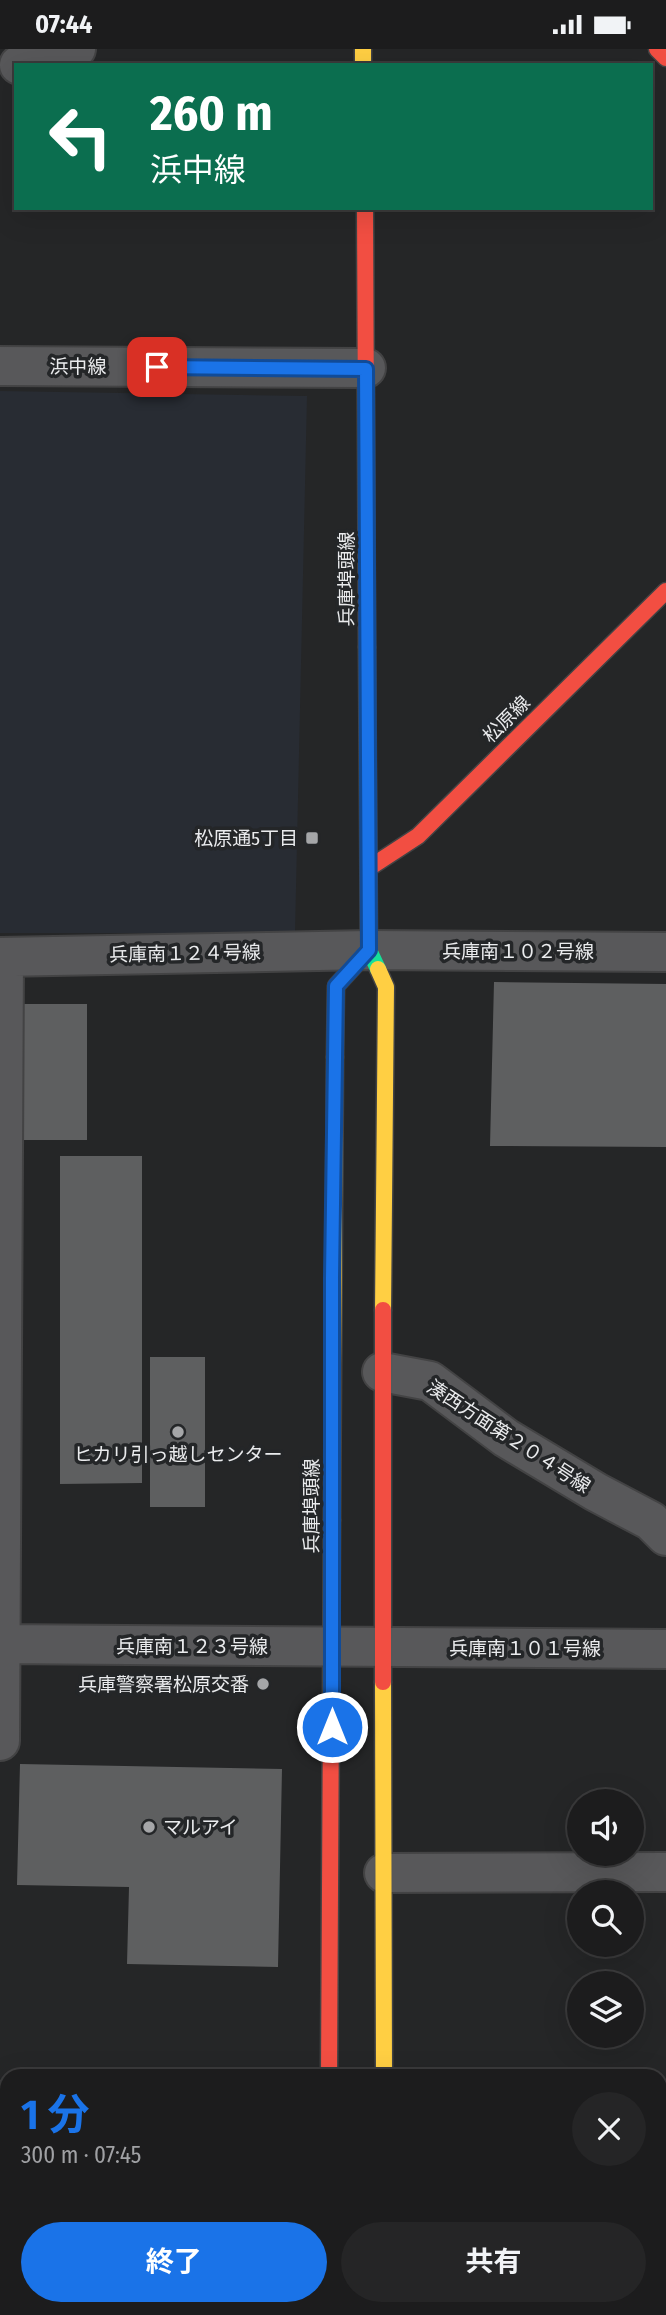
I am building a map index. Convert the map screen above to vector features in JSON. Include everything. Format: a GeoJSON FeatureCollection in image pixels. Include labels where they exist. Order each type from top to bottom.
{"type":"FeatureCollection","features":[{"type":"Feature","properties":{"kind":"main road"},"geometry":{"type":"LineString","coordinates":[[657,49],[666,58]]}},
{"type":"Feature","properties":{"kind":"main road","name":"兵庫埠頭線"},"geometry":{"type":"LineString","coordinates":[[365,210],[369,950],[386,987],[377,1277],[383,1372],[384,2069]]}},
{"type":"Feature","properties":{"kind":"main road","name":"松原線"},"geometry":{"type":"LineString","coordinates":[[369,868],[418,836],[666,591]]}},
{"type":"Feature","properties":{"kind":"main road","name":"兵庫埠頭線"},"geometry":{"type":"LineString","coordinates":[[329,2069],[338,1278],[336,986],[369,950]]}},
{"type":"Feature","properties":{"kind":"street"},"geometry":{"type":"LineString","coordinates":[[24,63],[76,49]]}},
{"type":"Feature","properties":{"kind":"street","name":"浜中線"},"geometry":{"type":"LineString","coordinates":[[0,366],[366,369]]}},
{"type":"Feature","properties":{"kind":"street","name":"兵庫南１０２号線"},"geometry":{"type":"LineString","coordinates":[[369,950],[666,951]]}},
{"type":"Feature","properties":{"kind":"street","name":"兵庫南１２４号線"},"geometry":{"type":"LineString","coordinates":[[2,957],[369,950]]}},
{"type":"Feature","properties":{"kind":"street"},"geometry":{"type":"LineString","coordinates":[[0,1741],[2,957]]}},
{"type":"Feature","properties":{"kind":"street","name":"湊西方面第２０４号線"},"geometry":{"type":"LineString","coordinates":[[383,1372],[430,1381],[506,1438],[596,1492],[652,1521],[666,1536]]}},
{"type":"Feature","properties":{"kind":"street","name":"兵庫南１２３号線"},"geometry":{"type":"LineString","coordinates":[[0,1644],[383,1647]]}},
{"type":"Feature","properties":{"kind":"street","name":"兵庫南１０１号線"},"geometry":{"type":"LineString","coordinates":[[383,1647],[666,1649]]}},
{"type":"Feature","properties":{"kind":"street"},"geometry":{"type":"LineString","coordinates":[[384,1873],[666,1872]]}},
{"type":"Feature","properties":{"kind":"shaded area"},"geometry":{"type":"Polygon","coordinates":[[[0,391],[307,396],[295,933],[0,933],[0,391]]]}},
{"type":"Feature","properties":{"kind":"building"},"geometry":{"type":"Polygon","coordinates":[[[494,982],[666,984],[666,1147],[490,1146],[494,982]]]}},
{"type":"Feature","properties":{"kind":"building"},"geometry":{"type":"Polygon","coordinates":[[[23,1004],[87,1004],[87,1140],[23,1140],[23,1004]]]}},
{"type":"Feature","properties":{"kind":"building"},"geometry":{"type":"Polygon","coordinates":[[[60,1156],[142,1156],[142,1483],[60,1484],[60,1156]]]}},
{"type":"Feature","properties":{"kind":"building","name":"ヒカリ引っ越しセンター"},"geometry":{"type":"Polygon","coordinates":[[[150,1357],[205,1357],[205,1507],[150,1507],[150,1357]]]}},
{"type":"Feature","properties":{"kind":"building","name":"マルアイ"},"geometry":{"type":"Polygon","coordinates":[[[20,1764],[282,1769],[278,1967],[127,1964],[129,1887],[17,1885],[20,1764]]]}},
{"type":"Feature","properties":{"kind":"traffic: fast"},"geometry":{"type":"LineString","coordinates":[[367,647],[369,950],[378,969]]}},
{"type":"Feature","properties":{"kind":"traffic: slow"},"geometry":{"type":"LineString","coordinates":[[363,49],[363,63]]}},
{"type":"Feature","properties":{"kind":"traffic: slow"},"geometry":{"type":"LineString","coordinates":[[378,969],[386,987],[383,1310]]}},
{"type":"Feature","properties":{"kind":"traffic: slow"},"geometry":{"type":"LineString","coordinates":[[332,1520],[335,1057]]}},
{"type":"Feature","properties":{"kind":"traffic: slow"},"geometry":{"type":"LineString","coordinates":[[383,1682],[384,2069]]}},
{"type":"Feature","properties":{"kind":"traffic: jam"},"geometry":{"type":"LineString","coordinates":[[657,49],[666,58]]}},
{"type":"Feature","properties":{"kind":"traffic: jam"},"geometry":{"type":"LineString","coordinates":[[365,210],[367,647]]}},
{"type":"Feature","properties":{"kind":"traffic: jam"},"geometry":{"type":"LineString","coordinates":[[369,868],[418,836],[666,591]]}},
{"type":"Feature","properties":{"kind":"traffic: jam"},"geometry":{"type":"LineString","coordinates":[[335,1057],[336,986],[369,950]]}},
{"type":"Feature","properties":{"kind":"traffic: jam"},"geometry":{"type":"LineString","coordinates":[[383,1310],[383,1682]]}},
{"type":"Feature","properties":{"kind":"traffic: jam"},"geometry":{"type":"LineString","coordinates":[[329,2069],[332,1520]]}},
{"type":"Feature","properties":{"kind":"place","name":"松原通5丁目"},"geometry":{"type":"Point","coordinates":[312,838]}},
{"type":"Feature","properties":{"kind":"place","name":"ヒカリ引っ越しセンター"},"geometry":{"type":"Point","coordinates":[178,1432]}},
{"type":"Feature","properties":{"kind":"place","name":"兵庫警察署松原交番"},"geometry":{"type":"Point","coordinates":[263,1684]}},
{"type":"Feature","properties":{"kind":"place","name":"マルアイ"},"geometry":{"type":"Point","coordinates":[149,1827]}},
{"type":"Feature","properties":{"kind":"route"},"geometry":{"type":"LineString","coordinates":[[157,367],[366,369],[369,950],[336,986],[332,1278],[332,1727]]}}]}
